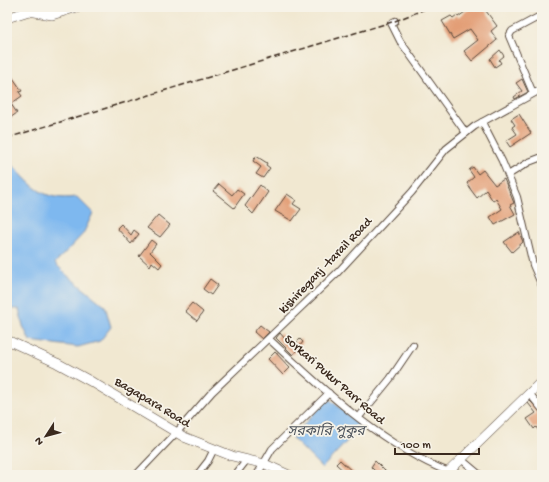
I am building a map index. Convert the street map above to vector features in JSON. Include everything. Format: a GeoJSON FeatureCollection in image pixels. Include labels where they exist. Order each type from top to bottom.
{"type":"FeatureCollection","features":[{"type":"Feature","properties":{"kind":"street"},"geometry":{"type":"LineString","coordinates":[[7,18],[29,11],[52,15],[77,7]]}},
{"type":"Feature","properties":{"kind":"street"},"geometry":{"type":"LineString","coordinates":[[533,93],[509,36],[512,31],[542,15]]}},
{"type":"Feature","properties":{"kind":"street"},"geometry":{"type":"LineString","coordinates":[[395,21],[391,23],[400,41],[466,133]]}},
{"type":"Feature","properties":{"kind":"street","name":"kishireganj -tarail Road"},"geometry":{"type":"LineString","coordinates":[[136,475],[212,392],[338,272],[412,192],[446,149],[482,122],[542,89]]}},
{"type":"Feature","properties":{"kind":"street"},"geometry":{"type":"LineString","coordinates":[[482,122],[517,197],[533,264],[542,286]]}},
{"type":"Feature","properties":{"kind":"street"},"geometry":{"type":"LineString","coordinates":[[508,175],[529,162],[542,157]]}},
{"type":"Feature","properties":{"kind":"street","name":"Sorkari Pukur Parr Road"},"geometry":{"type":"LineString","coordinates":[[269,339],[329,393],[382,436],[405,451],[447,473]]}},
{"type":"Feature","properties":{"kind":"street","name":"Bagapara Road"},"geometry":{"type":"LineString","coordinates":[[7,340],[57,363],[177,432],[214,449],[246,461],[265,464],[289,475]]}},
{"type":"Feature","properties":{"kind":"street"},"geometry":{"type":"LineString","coordinates":[[359,417],[390,379],[413,344]]}},
{"type":"Feature","properties":{"kind":"street"},"geometry":{"type":"LineString","coordinates":[[447,473],[542,381]]}},
{"type":"Feature","properties":{"kind":"street"},"geometry":{"type":"LineString","coordinates":[[257,475],[265,464],[272,449],[329,393]]}},
{"type":"Feature","properties":{"kind":"street"},"geometry":{"type":"LineString","coordinates":[[529,393],[542,409]]}},
{"type":"Feature","properties":{"kind":"street"},"geometry":{"type":"LineString","coordinates":[[196,475],[208,460],[214,449]]}},
{"type":"Feature","properties":{"kind":"street"},"geometry":{"type":"LineString","coordinates":[[461,459],[480,475]]}},
{"type":"Feature","properties":{"kind":"street"},"geometry":{"type":"LineString","coordinates":[[235,475],[246,461]]}},
{"type":"Feature","properties":{"kind":"water"},"geometry":{"type":"Polygon","coordinates":[[[7,159],[37,189],[54,197],[77,197],[93,213],[83,234],[55,263],[68,276],[105,306],[111,327],[100,341],[78,347],[30,341],[23,326],[19,309],[7,309],[7,159]]]}},
{"type":"Feature","properties":{"kind":"water","name":"সরকারি পুকুর"},"geometry":{"type":"Polygon","coordinates":[[[328,398],[361,426],[322,468],[292,438],[328,398]]]}},
{"type":"Feature","properties":{"kind":"building"},"geometry":{"type":"Polygon","coordinates":[[[472,7],[483,7],[497,26],[491,31],[497,40],[472,61],[464,51],[478,40],[470,29],[453,39],[442,21],[451,16],[453,18],[457,15],[458,17],[472,7]]]}},
{"type":"Feature","properties":{"kind":"building"},"geometry":{"type":"Polygon","coordinates":[[[500,50],[504,56],[499,60],[501,63],[495,67],[490,59],[500,50]]]}},
{"type":"Feature","properties":{"kind":"building"},"geometry":{"type":"Polygon","coordinates":[[[11,75],[22,91],[19,92],[22,96],[12,103],[7,96],[12,93],[7,86],[7,78],[11,75]]]}},
{"type":"Feature","properties":{"kind":"building"},"geometry":{"type":"Polygon","coordinates":[[[522,79],[528,92],[515,99],[514,97],[522,91],[516,83],[522,79]]]}},
{"type":"Feature","properties":{"kind":"building"},"geometry":{"type":"Polygon","coordinates":[[[7,98],[17,113],[7,120],[7,98]]]}},
{"type":"Feature","properties":{"kind":"building"},"geometry":{"type":"Polygon","coordinates":[[[519,114],[531,133],[510,147],[506,141],[517,134],[512,127],[515,125],[511,119],[519,114]]]}},
{"type":"Feature","properties":{"kind":"building"},"geometry":{"type":"Polygon","coordinates":[[[256,156],[267,163],[266,165],[270,168],[263,178],[256,174],[261,167],[253,161],[256,156]]]}},
{"type":"Feature","properties":{"kind":"building"},"geometry":{"type":"Polygon","coordinates":[[[473,167],[478,174],[483,170],[495,185],[504,179],[514,203],[510,205],[515,214],[495,225],[490,217],[502,209],[496,199],[493,201],[486,190],[477,198],[471,190],[467,183],[474,177],[469,170],[473,167]]]}},
{"type":"Feature","properties":{"kind":"building"},"geometry":{"type":"Polygon","coordinates":[[[219,184],[232,195],[237,189],[244,194],[234,208],[213,191],[219,184]]]}},
{"type":"Feature","properties":{"kind":"building"},"geometry":{"type":"Polygon","coordinates":[[[260,185],[268,192],[253,214],[245,206],[260,185]]]}},
{"type":"Feature","properties":{"kind":"building"},"geometry":{"type":"Polygon","coordinates":[[[287,194],[296,200],[293,204],[301,209],[292,221],[275,211],[287,194]]]}},
{"type":"Feature","properties":{"kind":"building"},"geometry":{"type":"Polygon","coordinates":[[[158,215],[170,225],[160,237],[147,228],[158,215]]]}},
{"type":"Feature","properties":{"kind":"building"},"geometry":{"type":"Polygon","coordinates":[[[121,224],[131,235],[134,230],[139,234],[131,244],[117,228],[121,224]]]}},
{"type":"Feature","properties":{"kind":"building"},"geometry":{"type":"Polygon","coordinates":[[[519,232],[523,242],[512,252],[504,242],[519,232]]]}},
{"type":"Feature","properties":{"kind":"building"},"geometry":{"type":"Polygon","coordinates":[[[151,240],[156,244],[150,252],[162,264],[159,268],[152,262],[150,266],[139,256],[151,240]]]}},
{"type":"Feature","properties":{"kind":"building"},"geometry":{"type":"Polygon","coordinates":[[[210,279],[218,285],[211,295],[203,289],[210,279]]]}},
{"type":"Feature","properties":{"kind":"building"},"geometry":{"type":"Polygon","coordinates":[[[192,303],[203,312],[197,321],[185,311],[192,303]]]}},
{"type":"Feature","properties":{"kind":"building"},"geometry":{"type":"Polygon","coordinates":[[[260,325],[269,332],[262,339],[254,332],[260,325]]]}},
{"type":"Feature","properties":{"kind":"building"},"geometry":{"type":"Polygon","coordinates":[[[280,333],[292,347],[300,339],[303,342],[293,355],[276,338],[280,333]]]}},
{"type":"Feature","properties":{"kind":"building"},"geometry":{"type":"Polygon","coordinates":[[[275,352],[290,368],[283,375],[268,359],[275,352]]]}},
{"type":"Feature","properties":{"kind":"building"},"geometry":{"type":"Polygon","coordinates":[[[530,401],[542,413],[542,435],[536,427],[534,429],[527,419],[536,413],[528,403],[530,401]]]}},
{"type":"Feature","properties":{"kind":"building"},"geometry":{"type":"Polygon","coordinates":[[[340,460],[356,475],[348,475],[336,464],[340,460]]]}},
{"type":"Feature","properties":{"kind":"building"},"geometry":{"type":"Polygon","coordinates":[[[375,461],[389,475],[379,475],[371,467],[375,461]]]}},
{"type":"Feature","properties":{"kind":"railway"},"geometry":{"type":"LineString","coordinates":[[7,138],[395,21],[430,7]]}}]}
